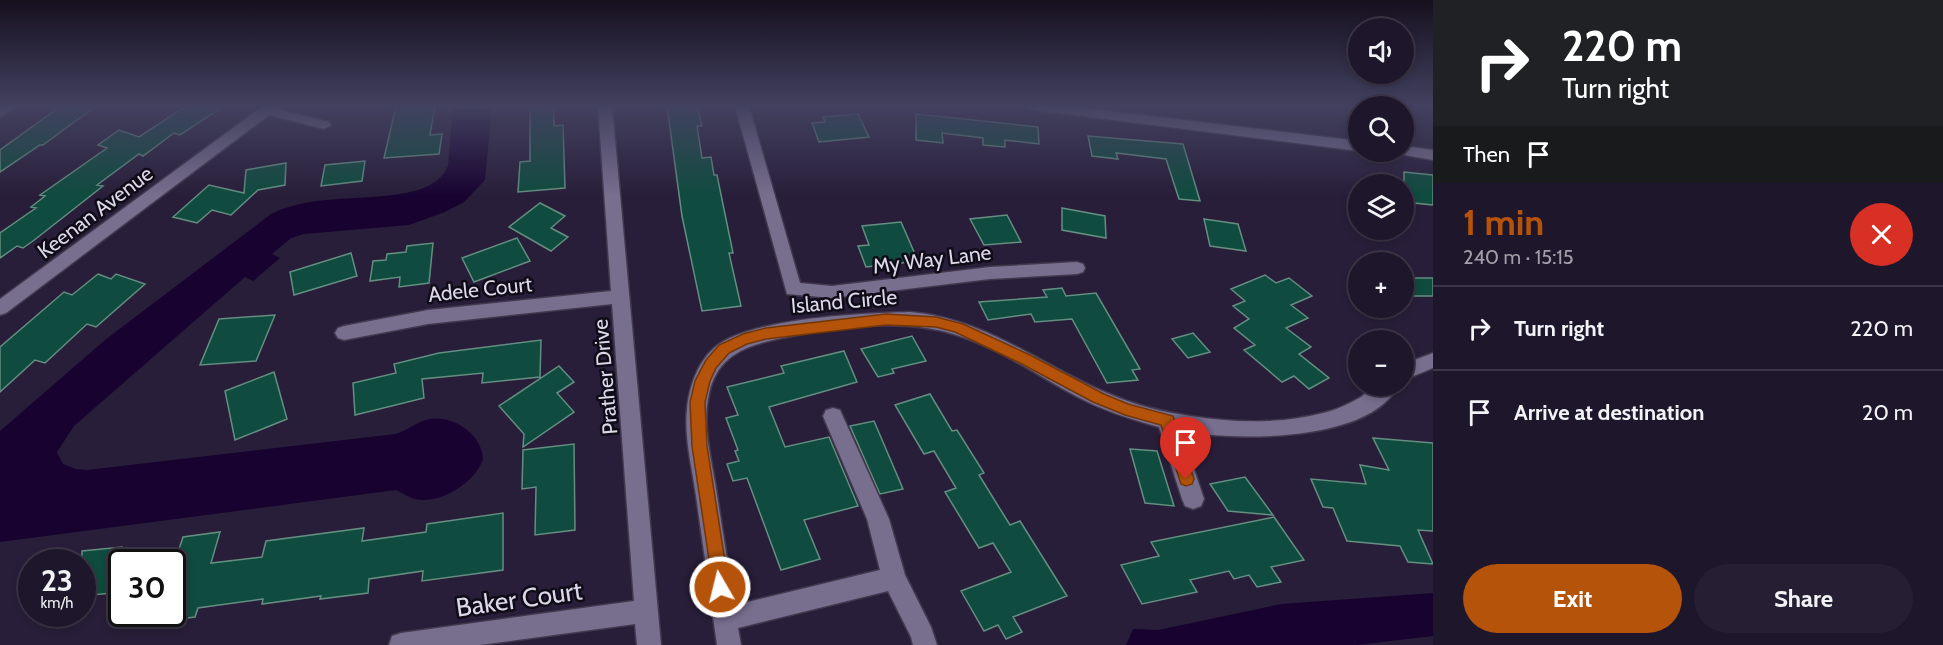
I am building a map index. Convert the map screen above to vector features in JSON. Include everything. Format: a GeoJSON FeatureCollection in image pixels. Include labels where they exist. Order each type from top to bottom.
{"type":"FeatureCollection","features":[{"type":"Feature","properties":{"kind":"street","name":"Keenan Avenue"},"geometry":{"type":"LineString","coordinates":[[0,308],[231,136]]}},
{"type":"Feature","properties":{"kind":"street","name":"Prather Drive"},"geometry":{"type":"LineString","coordinates":[[608,136],[649,645]]}},
{"type":"Feature","properties":{"kind":"street","name":"My Way Lane"},"geometry":{"type":"LineString","coordinates":[[750,136],[793,289],[832,292],[990,273],[1077,268]]}},
{"type":"Feature","properties":{"kind":"street"},"geometry":{"type":"LineString","coordinates":[[1279,136],[1348,145]]}},
{"type":"Feature","properties":{"kind":"street"},"geometry":{"type":"LineString","coordinates":[[1414,153],[1433,155]]}},
{"type":"Feature","properties":{"kind":"street","name":"Adele Court"},"geometry":{"type":"LineString","coordinates":[[344,333],[428,317],[621,297]]}},
{"type":"Feature","properties":{"kind":"street","name":"Island Circle"},"geometry":{"type":"LineString","coordinates":[[729,645],[699,446],[697,402],[702,381],[711,364],[724,349],[743,339],[864,322],[911,319],[936,322],[981,337],[1098,398],[1125,409],[1167,420],[1238,428],[1293,427],[1316,423],[1354,411],[1377,396]]}},
{"type":"Feature","properties":{"kind":"street"},"geometry":{"type":"LineString","coordinates":[[1414,368],[1433,360]]}},
{"type":"Feature","properties":{"kind":"street"},"geometry":{"type":"LineString","coordinates":[[833,416],[878,519],[894,578],[923,634],[925,645]]}},
{"type":"Feature","properties":{"kind":"street"},"geometry":{"type":"LineString","coordinates":[[1167,420],[1193,499]]}},
{"type":"Feature","properties":{"kind":"street"},"geometry":{"type":"LineString","coordinates":[[725,619],[894,578]]}},
{"type":"Feature","properties":{"kind":"street","name":"Baker Court"},"geometry":{"type":"LineString","coordinates":[[401,645],[646,611]]}},
{"type":"Feature","properties":{"kind":"shaded area"},"geometry":{"type":"Polygon","coordinates":[[[450,136],[489,136],[485,180],[464,202],[445,212],[409,225],[304,234],[291,238],[272,254],[280,258],[253,281],[245,277],[74,426],[57,452],[63,464],[87,470],[395,434],[422,421],[445,419],[471,433],[481,450],[483,459],[467,482],[450,493],[431,499],[415,499],[396,490],[0,542],[0,431],[105,340],[271,214],[307,202],[384,196],[421,189],[433,183],[448,166],[450,136]]]}},
{"type":"Feature","properties":{"kind":"shaded area"},"geometry":{"type":"Polygon","coordinates":[[[1433,593],[1433,636],[1357,645],[1126,645],[1133,629],[1158,630],[1281,604],[1433,593]]]}},
{"type":"Feature","properties":{"kind":"building"},"geometry":{"type":"Polygon","coordinates":[[[19,136],[55,136],[0,172],[0,150],[19,136]]]}},
{"type":"Feature","properties":{"kind":"building"},"geometry":{"type":"Polygon","coordinates":[[[110,136],[170,136],[143,156],[139,154],[97,185],[103,186],[33,241],[23,248],[17,246],[0,258],[0,233],[36,208],[31,207],[45,196],[40,195],[107,148],[98,145],[110,136]]]}},
{"type":"Feature","properties":{"kind":"building"},"geometry":{"type":"Polygon","coordinates":[[[389,136],[442,136],[439,154],[384,158],[389,136]]]}},
{"type":"Feature","properties":{"kind":"building"},"geometry":{"type":"Polygon","coordinates":[[[530,136],[563,136],[565,188],[518,192],[520,162],[530,161],[530,136]]]}},
{"type":"Feature","properties":{"kind":"building"},"geometry":{"type":"Polygon","coordinates":[[[671,136],[699,136],[702,158],[711,157],[714,175],[717,175],[733,253],[729,253],[741,306],[702,311],[682,216],[671,136]]]}},
{"type":"Feature","properties":{"kind":"building"},"geometry":{"type":"Polygon","coordinates":[[[817,136],[869,137],[819,142],[817,136]]]}},
{"type":"Feature","properties":{"kind":"building"},"geometry":{"type":"Polygon","coordinates":[[[916,136],[942,136],[943,143],[916,140],[916,136]]]}},
{"type":"Feature","properties":{"kind":"building"},"geometry":{"type":"Polygon","coordinates":[[[967,136],[1039,136],[1039,144],[1005,140],[1005,147],[983,145],[983,138],[967,136]]]}},
{"type":"Feature","properties":{"kind":"building"},"geometry":{"type":"Polygon","coordinates":[[[1088,136],[1183,144],[1200,201],[1179,199],[1166,159],[1116,153],[1118,159],[1092,156],[1088,136]]]}},
{"type":"Feature","properties":{"kind":"building"},"geometry":{"type":"Polygon","coordinates":[[[365,161],[362,181],[321,186],[325,165],[365,161]]]}},
{"type":"Feature","properties":{"kind":"building"},"geometry":{"type":"Polygon","coordinates":[[[286,163],[285,185],[258,190],[231,215],[212,210],[197,223],[173,217],[209,185],[244,193],[246,170],[286,163]]]}},
{"type":"Feature","properties":{"kind":"building"},"geometry":{"type":"Polygon","coordinates":[[[1404,172],[1433,175],[1433,205],[1414,203],[1414,174],[1404,174],[1404,172]]]}},
{"type":"Feature","properties":{"kind":"building"},"geometry":{"type":"Polygon","coordinates":[[[540,203],[565,216],[551,228],[568,237],[551,251],[509,227],[540,203]]]}},
{"type":"Feature","properties":{"kind":"building"},"geometry":{"type":"Polygon","coordinates":[[[1062,208],[1105,216],[1106,238],[1062,230],[1062,208]]]}},
{"type":"Feature","properties":{"kind":"building"},"geometry":{"type":"Polygon","coordinates":[[[1007,215],[1021,242],[984,245],[970,219],[1007,215]]]}},
{"type":"Feature","properties":{"kind":"building"},"geometry":{"type":"Polygon","coordinates":[[[1204,219],[1238,224],[1246,251],[1210,246],[1204,219]]]}},
{"type":"Feature","properties":{"kind":"building"},"geometry":{"type":"Polygon","coordinates":[[[901,222],[918,261],[866,267],[858,246],[869,245],[862,226],[901,222]]]}},
{"type":"Feature","properties":{"kind":"building"},"geometry":{"type":"Polygon","coordinates":[[[517,238],[530,261],[474,282],[462,258],[517,238]]]}},
{"type":"Feature","properties":{"kind":"building"},"geometry":{"type":"Polygon","coordinates":[[[433,243],[429,283],[399,287],[400,277],[370,281],[373,261],[386,260],[387,254],[406,252],[407,246],[433,243]]]}},
{"type":"Feature","properties":{"kind":"building"},"geometry":{"type":"Polygon","coordinates":[[[351,253],[357,276],[294,295],[290,272],[351,253]]]}},
{"type":"Feature","properties":{"kind":"building"},"geometry":{"type":"Polygon","coordinates":[[[98,274],[111,279],[116,274],[145,284],[96,327],[87,324],[45,363],[35,360],[0,392],[0,347],[64,292],[72,295],[98,274]]]}},
{"type":"Feature","properties":{"kind":"building"},"geometry":{"type":"Polygon","coordinates":[[[1265,275],[1276,283],[1289,278],[1312,296],[1291,305],[1308,318],[1286,328],[1311,347],[1299,354],[1329,378],[1309,389],[1294,376],[1282,382],[1244,350],[1255,345],[1234,328],[1249,319],[1233,306],[1245,301],[1231,289],[1265,275]]]}},
{"type":"Feature","properties":{"kind":"building"},"geometry":{"type":"Polygon","coordinates":[[[1414,278],[1433,278],[1433,296],[1414,296],[1414,278]]]}},
{"type":"Feature","properties":{"kind":"building"},"geometry":{"type":"Polygon","coordinates":[[[1062,288],[1066,296],[1096,293],[1140,369],[1132,370],[1138,380],[1107,383],[1072,319],[1035,322],[1031,314],[988,320],[979,302],[1047,297],[1043,290],[1062,288]]]}},
{"type":"Feature","properties":{"kind":"building"},"geometry":{"type":"Polygon","coordinates":[[[275,315],[256,361],[200,365],[219,319],[275,315]]]}},
{"type":"Feature","properties":{"kind":"building"},"geometry":{"type":"Polygon","coordinates":[[[1193,333],[1210,352],[1188,358],[1172,339],[1193,333]]]}},
{"type":"Feature","properties":{"kind":"building"},"geometry":{"type":"Polygon","coordinates":[[[912,336],[926,361],[892,369],[894,373],[878,377],[861,349],[912,336]]]}},
{"type":"Feature","properties":{"kind":"building"},"geometry":{"type":"Polygon","coordinates":[[[541,340],[540,377],[482,383],[483,373],[422,379],[424,398],[355,415],[353,383],[396,373],[394,364],[439,353],[541,340]]]}},
{"type":"Feature","properties":{"kind":"building"},"geometry":{"type":"Polygon","coordinates":[[[844,351],[857,382],[769,407],[785,447],[829,437],[858,506],[804,520],[820,559],[781,570],[747,478],[733,481],[727,464],[739,461],[735,451],[738,450],[726,418],[738,415],[727,387],[784,373],[781,366],[844,351]]]}},
{"type":"Feature","properties":{"kind":"building"},"geometry":{"type":"Polygon","coordinates":[[[559,366],[574,382],[557,393],[574,412],[523,447],[524,434],[499,406],[559,366]]]}},
{"type":"Feature","properties":{"kind":"building"},"geometry":{"type":"Polygon","coordinates":[[[274,372],[287,419],[235,440],[225,391],[274,372]]]}},
{"type":"Feature","properties":{"kind":"building"},"geometry":{"type":"Polygon","coordinates":[[[930,394],[952,431],[957,430],[984,473],[979,475],[1010,525],[1020,521],[1067,596],[1013,617],[1022,632],[1006,639],[998,625],[984,631],[961,591],[1011,572],[993,543],[979,548],[945,492],[956,488],[934,451],[924,454],[895,405],[930,394]]]}},
{"type":"Feature","properties":{"kind":"building"},"geometry":{"type":"Polygon","coordinates":[[[874,421],[903,489],[880,494],[850,426],[874,421]]]}},
{"type":"Feature","properties":{"kind":"building"},"geometry":{"type":"Polygon","coordinates":[[[1373,438],[1433,443],[1433,531],[1418,530],[1433,564],[1408,562],[1400,546],[1347,541],[1333,508],[1323,507],[1311,479],[1366,484],[1360,465],[1389,470],[1373,438]]]}},
{"type":"Feature","properties":{"kind":"building"},"geometry":{"type":"Polygon","coordinates":[[[574,444],[575,530],[535,535],[536,487],[522,489],[523,450],[574,444]]]}},
{"type":"Feature","properties":{"kind":"building"},"geometry":{"type":"Polygon","coordinates":[[[1130,449],[1157,451],[1174,506],[1145,503],[1130,449]]]}},
{"type":"Feature","properties":{"kind":"building"},"geometry":{"type":"Polygon","coordinates":[[[1245,477],[1273,515],[1228,511],[1210,484],[1245,477]]]}},
{"type":"Feature","properties":{"kind":"building"},"geometry":{"type":"Polygon","coordinates":[[[503,513],[503,570],[422,581],[423,571],[369,579],[368,593],[320,599],[321,596],[262,604],[263,599],[219,605],[198,608],[195,617],[186,618],[186,549],[179,549],[183,537],[220,532],[211,563],[262,557],[266,541],[364,528],[362,541],[426,532],[427,524],[503,513]]]}},
{"type":"Feature","properties":{"kind":"building"},"geometry":{"type":"Polygon","coordinates":[[[1274,517],[1304,560],[1271,567],[1281,582],[1257,587],[1249,575],[1234,579],[1229,571],[1190,580],[1197,592],[1142,604],[1121,565],[1159,556],[1151,542],[1274,517]]]}},
{"type":"Feature","properties":{"kind":"building"},"geometry":{"type":"Polygon","coordinates":[[[122,547],[122,549],[108,549],[108,593],[96,595],[96,550],[122,547]]]}},
{"type":"Feature","properties":{"kind":"route"},"geometry":{"type":"LineString","coordinates":[[720,587],[699,446],[697,402],[702,381],[711,364],[724,349],[743,339],[766,334],[886,320],[911,319],[958,328],[981,337],[1098,398],[1125,409],[1167,420],[1186,479]]}}]}
